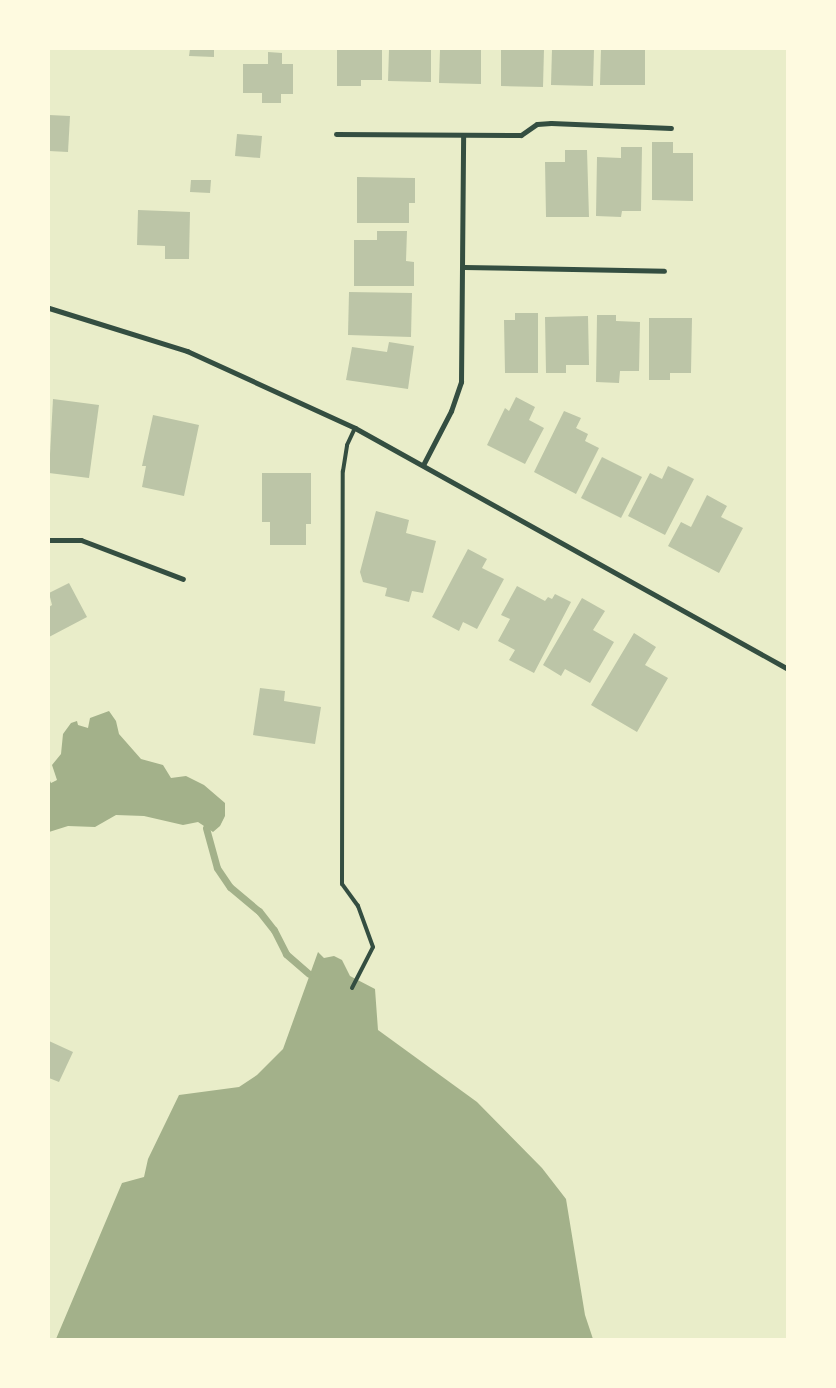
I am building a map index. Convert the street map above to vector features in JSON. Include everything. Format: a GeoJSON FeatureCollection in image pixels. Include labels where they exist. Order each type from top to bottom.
{"type":"FeatureCollection","features":[{"type":"Feature","properties":{"kind":"street"},"geometry":{"type":"LineString","coordinates":[[336,134],[521,135],[537,124],[551,123],[671,128]]}},
{"type":"Feature","properties":{"kind":"street"},"geometry":{"type":"LineString","coordinates":[[423,465],[451,411],[461,382],[464,268],[463,135]]}},
{"type":"Feature","properties":{"kind":"street"},"geometry":{"type":"LineString","coordinates":[[464,268],[664,271]]}},
{"type":"Feature","properties":{"kind":"street"},"geometry":{"type":"LineString","coordinates":[[49,308],[126,330],[195,354],[354,428],[787,668]]}},
{"type":"Feature","properties":{"kind":"street"},"geometry":{"type":"LineString","coordinates":[[49,540],[81,540],[183,580]]}},
{"type":"Feature","properties":{"kind":"lane"},"geometry":{"type":"LineString","coordinates":[[352,988],[373,947],[358,906],[342,884],[343,471],[347,445],[354,428]]}},
{"type":"Feature","properties":{"kind":"shaded area"},"geometry":{"type":"Polygon","coordinates":[[[109,711],[116,721],[119,734],[141,759],[163,765],[171,778],[186,776],[204,785],[225,803],[225,816],[220,826],[213,832],[198,822],[183,825],[144,816],[116,815],[95,827],[68,826],[49,832],[49,779],[51,783],[57,780],[52,765],[61,754],[63,734],[71,723],[77,721],[78,725],[88,728],[90,718],[109,711]]]}},
{"type":"Feature","properties":{"kind":"shaded area"},"geometry":{"type":"Polygon","coordinates":[[[318,952],[324,958],[334,956],[342,960],[350,976],[375,989],[378,1030],[477,1102],[542,1168],[566,1199],[585,1315],[593,1339],[56,1339],[122,1183],[144,1177],[148,1159],[179,1095],[239,1087],[257,1075],[283,1049],[318,952]]]}},
{"type":"Feature","properties":{"kind":"building"},"geometry":{"type":"Polygon","coordinates":[[[190,49],[214,49],[214,57],[189,56],[190,49]]]}},
{"type":"Feature","properties":{"kind":"building"},"geometry":{"type":"Polygon","coordinates":[[[337,49],[382,49],[382,80],[361,80],[361,86],[337,86],[337,49]]]}},
{"type":"Feature","properties":{"kind":"building"},"geometry":{"type":"Polygon","coordinates":[[[389,49],[431,49],[431,82],[388,81],[389,49]]]}},
{"type":"Feature","properties":{"kind":"building"},"geometry":{"type":"Polygon","coordinates":[[[440,49],[481,49],[481,84],[439,83],[440,49]]]}},
{"type":"Feature","properties":{"kind":"building"},"geometry":{"type":"Polygon","coordinates":[[[501,49],[544,49],[543,87],[501,86],[501,49]]]}},
{"type":"Feature","properties":{"kind":"building"},"geometry":{"type":"Polygon","coordinates":[[[552,49],[594,49],[593,86],[551,85],[552,49]]]}},
{"type":"Feature","properties":{"kind":"building"},"geometry":{"type":"Polygon","coordinates":[[[601,49],[645,49],[645,85],[600,85],[601,49]]]}},
{"type":"Feature","properties":{"kind":"building"},"geometry":{"type":"Polygon","coordinates":[[[268,52],[282,53],[282,64],[293,64],[293,94],[281,94],[281,103],[262,103],[262,93],[243,93],[243,64],[268,64],[268,52]]]}},
{"type":"Feature","properties":{"kind":"building"},"geometry":{"type":"Polygon","coordinates":[[[49,115],[70,116],[68,152],[49,151],[49,115]]]}},
{"type":"Feature","properties":{"kind":"building"},"geometry":{"type":"Polygon","coordinates":[[[237,134],[262,136],[260,158],[235,156],[237,134]]]}},
{"type":"Feature","properties":{"kind":"building"},"geometry":{"type":"Polygon","coordinates":[[[652,142],[673,142],[673,153],[693,153],[693,201],[652,200],[652,142]]]}},
{"type":"Feature","properties":{"kind":"building"},"geometry":{"type":"Polygon","coordinates":[[[621,147],[642,147],[641,211],[622,211],[621,217],[596,216],[597,157],[621,158],[621,147]]]}},
{"type":"Feature","properties":{"kind":"building"},"geometry":{"type":"Polygon","coordinates":[[[565,150],[587,150],[589,217],[546,217],[545,162],[565,162],[565,150]]]}},
{"type":"Feature","properties":{"kind":"building"},"geometry":{"type":"Polygon","coordinates":[[[357,177],[415,178],[415,203],[409,203],[409,223],[357,223],[357,177]]]}},
{"type":"Feature","properties":{"kind":"building"},"geometry":{"type":"Polygon","coordinates":[[[191,180],[211,180],[210,193],[190,192],[191,180]]]}},
{"type":"Feature","properties":{"kind":"building"},"geometry":{"type":"Polygon","coordinates":[[[138,210],[190,212],[189,259],[165,259],[165,246],[137,245],[138,210]]]}},
{"type":"Feature","properties":{"kind":"building"},"geometry":{"type":"Polygon","coordinates":[[[377,231],[407,231],[406,261],[414,262],[414,286],[354,286],[354,240],[377,240],[377,231]]]}},
{"type":"Feature","properties":{"kind":"building"},"geometry":{"type":"Polygon","coordinates":[[[349,292],[412,293],[411,337],[348,335],[349,292]]]}},
{"type":"Feature","properties":{"kind":"building"},"geometry":{"type":"Polygon","coordinates":[[[515,313],[538,313],[538,373],[505,373],[504,320],[515,320],[515,313]]]}},
{"type":"Feature","properties":{"kind":"building"},"geometry":{"type":"Polygon","coordinates":[[[597,315],[616,315],[616,321],[640,322],[639,371],[620,371],[619,383],[596,382],[597,315]]]}},
{"type":"Feature","properties":{"kind":"building"},"geometry":{"type":"Polygon","coordinates":[[[588,316],[589,365],[566,365],[566,373],[546,373],[545,317],[588,316]]]}},
{"type":"Feature","properties":{"kind":"building"},"geometry":{"type":"Polygon","coordinates":[[[649,318],[692,318],[691,373],[670,373],[670,380],[649,380],[649,318]]]}},
{"type":"Feature","properties":{"kind":"building"},"geometry":{"type":"Polygon","coordinates":[[[389,342],[414,346],[408,389],[346,380],[352,347],[387,352],[389,342]]]}},
{"type":"Feature","properties":{"kind":"building"},"geometry":{"type":"Polygon","coordinates":[[[516,397],[535,407],[529,420],[544,428],[525,464],[487,445],[505,408],[509,411],[516,397]]]}},
{"type":"Feature","properties":{"kind":"building"},"geometry":{"type":"Polygon","coordinates":[[[53,399],[99,405],[89,478],[49,473],[53,399]]]}},
{"type":"Feature","properties":{"kind":"building"},"geometry":{"type":"Polygon","coordinates":[[[564,411],[581,418],[576,428],[588,434],[585,441],[599,448],[576,494],[534,472],[564,411]]]}},
{"type":"Feature","properties":{"kind":"building"},"geometry":{"type":"Polygon","coordinates":[[[153,415],[199,425],[184,496],[142,487],[146,466],[142,466],[153,415]]]}},
{"type":"Feature","properties":{"kind":"building"},"geometry":{"type":"Polygon","coordinates":[[[602,457],[642,477],[621,518],[581,498],[602,457]]]}},
{"type":"Feature","properties":{"kind":"building"},"geometry":{"type":"Polygon","coordinates":[[[668,466],[694,479],[665,535],[628,516],[650,473],[662,479],[668,466]]]}},
{"type":"Feature","properties":{"kind":"building"},"geometry":{"type":"Polygon","coordinates":[[[262,473],[311,473],[311,524],[306,524],[306,545],[270,545],[270,522],[262,522],[262,473]]]}},
{"type":"Feature","properties":{"kind":"building"},"geometry":{"type":"Polygon","coordinates":[[[707,495],[727,506],[721,517],[743,528],[719,573],[668,546],[681,522],[691,527],[707,495]]]}},
{"type":"Feature","properties":{"kind":"building"},"geometry":{"type":"Polygon","coordinates":[[[376,511],[409,520],[406,533],[436,541],[423,593],[412,591],[409,602],[385,596],[387,588],[363,582],[360,572],[376,511]]]}},
{"type":"Feature","properties":{"kind":"building"},"geometry":{"type":"Polygon","coordinates":[[[468,549],[487,559],[482,568],[504,579],[477,629],[463,622],[459,631],[432,617],[468,549]]]}},
{"type":"Feature","properties":{"kind":"building"},"geometry":{"type":"Polygon","coordinates":[[[69,583],[87,617],[49,637],[49,607],[52,605],[49,593],[69,583]]]}},
{"type":"Feature","properties":{"kind":"building"},"geometry":{"type":"Polygon","coordinates":[[[517,586],[545,601],[548,597],[552,599],[555,594],[571,602],[534,673],[509,660],[515,650],[498,641],[510,619],[501,615],[517,586]]]}},
{"type":"Feature","properties":{"kind":"building"},"geometry":{"type":"Polygon","coordinates":[[[582,598],[605,611],[593,630],[614,642],[590,683],[565,669],[561,676],[543,665],[582,598]]]}},
{"type":"Feature","properties":{"kind":"building"},"geometry":{"type":"Polygon","coordinates":[[[634,633],[656,647],[645,665],[668,678],[637,732],[591,705],[634,633]]]}},
{"type":"Feature","properties":{"kind":"building"},"geometry":{"type":"Polygon","coordinates":[[[260,688],[285,691],[284,701],[321,707],[315,744],[253,735],[260,688]]]}},
{"type":"Feature","properties":{"kind":"building"},"geometry":{"type":"Polygon","coordinates":[[[49,1041],[73,1052],[59,1082],[49,1078],[49,1041]]]}},
{"type":"Feature","properties":{"kind":"waterway"},"geometry":{"type":"LineString","coordinates":[[206,828],[217,868],[230,887],[259,911],[274,930],[286,954],[309,974]]}}]}
